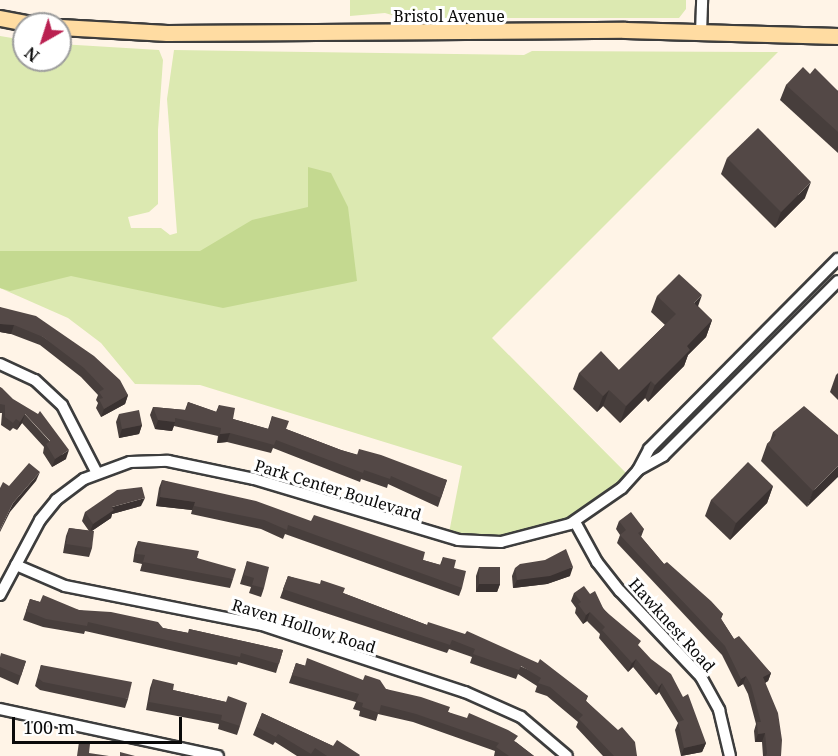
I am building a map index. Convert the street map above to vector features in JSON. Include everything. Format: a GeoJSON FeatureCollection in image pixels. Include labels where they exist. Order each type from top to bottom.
{"type":"FeatureCollection","features":[{"type":"Feature","properties":{"kind":"street"},"geometry":{"type":"LineString","coordinates":[[701,33],[702,0]]}},
{"type":"Feature","properties":{"kind":"street","name":"Bristol Avenue"},"geometry":{"type":"LineString","coordinates":[[72,28],[177,33],[701,33],[838,36]]}},
{"type":"Feature","properties":{"kind":"street","name":"Park Center Boulevard"},"geometry":{"type":"LineString","coordinates":[[0,595],[40,520],[56,500],[97,473],[130,462],[190,465],[284,486],[430,534],[480,543],[522,539],[575,522],[613,496],[638,470],[649,449],[838,259]]}},
{"type":"Feature","properties":{"kind":"street","name":"Park Center Boulevard"},"geometry":{"type":"LineString","coordinates":[[638,470],[663,456],[838,281]]}},
{"type":"Feature","properties":{"kind":"street"},"geometry":{"type":"LineString","coordinates":[[0,364],[35,380],[62,405],[97,473]]}},
{"type":"Feature","properties":{"kind":"street","name":"Hawknest Road"},"geometry":{"type":"LineString","coordinates":[[575,522],[597,562],[620,591],[701,677],[719,711],[730,756]]}},
{"type":"Feature","properties":{"kind":"street","name":"Raven Hollow Road"},"geometry":{"type":"LineString","coordinates":[[16,565],[65,586],[262,626],[465,692],[521,717],[567,756]]}},
{"type":"Feature","properties":{"kind":"street"},"geometry":{"type":"LineString","coordinates":[[0,709],[218,756]]}},
{"type":"Feature","properties":{"kind":"green space"},"geometry":{"type":"Polygon","coordinates":[[[350,0],[686,0],[686,9],[679,18],[402,18],[385,13],[350,16],[350,0]]]}},
{"type":"Feature","properties":{"kind":"green space"},"geometry":{"type":"Polygon","coordinates":[[[0,36],[12,38],[12,72],[72,72],[72,45],[159,50],[163,60],[158,130],[158,204],[149,212],[128,217],[131,228],[161,228],[170,235],[177,233],[167,99],[174,50],[524,55],[532,51],[778,52],[492,338],[631,478],[585,516],[518,540],[448,538],[462,466],[200,385],[135,384],[101,343],[68,318],[0,288],[0,36]]]}},
{"type":"Feature","properties":{"kind":"green space"},"geometry":{"type":"Polygon","coordinates":[[[308,167],[331,173],[348,207],[357,281],[223,308],[71,276],[10,291],[0,288],[0,251],[200,251],[252,220],[308,207],[308,167]]]}},
{"type":"Feature","properties":{"kind":"building"},"geometry":{"type":"Polygon","coordinates":[[[803,67],[810,74],[815,68],[838,91],[838,132],[786,85],[803,67]]]}},
{"type":"Feature","properties":{"kind":"building"},"geometry":{"type":"Polygon","coordinates":[[[758,128],[811,182],[781,212],[727,158],[758,128]]]}},
{"type":"Feature","properties":{"kind":"building"},"geometry":{"type":"Polygon","coordinates":[[[679,274],[702,295],[694,303],[712,320],[687,346],[690,350],[655,385],[651,381],[626,406],[609,390],[603,396],[579,373],[601,351],[619,370],[676,314],[657,296],[679,274]]]}},
{"type":"Feature","properties":{"kind":"building"},"geometry":{"type":"Polygon","coordinates":[[[0,307],[36,316],[94,356],[120,380],[128,395],[104,409],[99,399],[103,398],[99,392],[104,389],[84,368],[43,337],[14,325],[0,324],[0,307]]]}},
{"type":"Feature","properties":{"kind":"building"},"geometry":{"type":"Polygon","coordinates":[[[0,387],[13,399],[38,414],[40,411],[69,450],[55,459],[46,444],[50,441],[25,414],[20,422],[16,419],[13,423],[5,417],[5,405],[0,404],[0,387]]]}},
{"type":"Feature","properties":{"kind":"building"},"geometry":{"type":"Polygon","coordinates":[[[188,402],[217,412],[219,405],[235,408],[233,419],[269,429],[272,416],[289,421],[286,429],[341,450],[357,455],[359,449],[381,455],[447,480],[441,498],[391,476],[390,479],[364,470],[363,473],[276,440],[274,445],[230,433],[220,434],[221,428],[175,418],[175,422],[158,420],[153,407],[186,410],[188,402]]]}},
{"type":"Feature","properties":{"kind":"building"},"geometry":{"type":"Polygon","coordinates":[[[804,406],[838,435],[838,466],[813,491],[767,444],[776,435],[773,432],[804,406]]]}},
{"type":"Feature","properties":{"kind":"building"},"geometry":{"type":"Polygon","coordinates":[[[139,410],[142,425],[122,429],[119,414],[139,410]]]}},
{"type":"Feature","properties":{"kind":"building"},"geometry":{"type":"Polygon","coordinates":[[[748,462],[773,486],[736,523],[711,500],[748,462]]]}},
{"type":"Feature","properties":{"kind":"building"},"geometry":{"type":"Polygon","coordinates":[[[29,463],[40,472],[13,503],[0,530],[0,488],[3,482],[9,486],[29,463]]]}},
{"type":"Feature","properties":{"kind":"building"},"geometry":{"type":"Polygon","coordinates":[[[162,480],[256,501],[311,521],[314,515],[425,552],[423,560],[441,565],[443,557],[456,560],[454,568],[466,571],[462,588],[288,525],[287,530],[264,520],[194,506],[195,502],[160,497],[162,480]]]}},
{"type":"Feature","properties":{"kind":"building"},"geometry":{"type":"Polygon","coordinates":[[[142,487],[145,498],[112,507],[114,510],[93,524],[85,512],[117,490],[142,487]]]}},
{"type":"Feature","properties":{"kind":"building"},"geometry":{"type":"Polygon","coordinates":[[[631,512],[644,529],[638,533],[664,564],[667,562],[711,601],[723,614],[720,617],[734,639],[739,636],[771,673],[763,677],[778,713],[782,740],[781,756],[766,756],[765,733],[758,734],[757,722],[761,722],[751,685],[746,676],[741,679],[725,646],[620,535],[626,530],[619,521],[631,512]]]}},
{"type":"Feature","properties":{"kind":"building"},"geometry":{"type":"Polygon","coordinates":[[[69,528],[94,531],[92,548],[66,544],[69,528]]]}},
{"type":"Feature","properties":{"kind":"building"},"geometry":{"type":"Polygon","coordinates":[[[138,541],[199,551],[197,558],[236,569],[233,579],[143,562],[145,555],[136,554],[138,541]]]}},
{"type":"Feature","properties":{"kind":"building"},"geometry":{"type":"Polygon","coordinates":[[[566,549],[573,567],[550,576],[517,580],[515,568],[520,564],[545,560],[566,549]]]}},
{"type":"Feature","properties":{"kind":"building"},"geometry":{"type":"Polygon","coordinates":[[[247,561],[269,567],[264,588],[252,585],[254,578],[244,575],[247,561]]]}},
{"type":"Feature","properties":{"kind":"building"},"geometry":{"type":"Polygon","coordinates":[[[479,567],[500,567],[500,584],[479,584],[479,567]]]}},
{"type":"Feature","properties":{"kind":"building"},"geometry":{"type":"Polygon","coordinates":[[[288,576],[320,584],[321,580],[345,588],[343,593],[427,625],[428,622],[465,634],[467,631],[538,663],[540,659],[588,696],[585,700],[618,730],[622,727],[635,742],[637,756],[614,756],[579,719],[583,715],[550,687],[538,683],[541,678],[521,666],[519,670],[473,654],[475,649],[452,640],[450,645],[283,589],[288,576]]]}},
{"type":"Feature","properties":{"kind":"building"},"geometry":{"type":"Polygon","coordinates":[[[584,586],[590,594],[595,591],[604,610],[641,641],[638,645],[651,659],[671,674],[683,697],[688,694],[706,743],[684,748],[678,722],[684,720],[662,683],[659,687],[636,659],[632,663],[602,630],[605,627],[590,612],[586,615],[578,604],[581,602],[574,593],[584,586]]]}},
{"type":"Feature","properties":{"kind":"building"},"geometry":{"type":"Polygon","coordinates":[[[43,595],[79,610],[111,612],[158,622],[163,628],[189,633],[189,629],[283,650],[279,664],[241,653],[240,657],[88,622],[87,626],[46,619],[26,611],[30,599],[40,602],[43,595]]]}},
{"type":"Feature","properties":{"kind":"building"},"geometry":{"type":"Polygon","coordinates":[[[1,653],[26,661],[21,676],[0,667],[1,653]]]}},
{"type":"Feature","properties":{"kind":"building"},"geometry":{"type":"Polygon","coordinates":[[[307,658],[363,680],[365,675],[380,680],[386,689],[450,707],[448,712],[467,718],[469,713],[518,736],[514,741],[534,756],[509,756],[496,747],[499,743],[416,714],[381,705],[379,713],[362,707],[363,703],[356,701],[359,694],[292,675],[296,663],[305,666],[307,658]]]}},
{"type":"Feature","properties":{"kind":"building"},"geometry":{"type":"Polygon","coordinates":[[[41,665],[132,682],[128,699],[43,682],[38,678],[41,665]]]}},
{"type":"Feature","properties":{"kind":"building"},"geometry":{"type":"Polygon","coordinates":[[[153,679],[174,684],[173,690],[226,702],[228,696],[247,703],[240,726],[221,720],[222,715],[149,702],[153,679]]]}},
{"type":"Feature","properties":{"kind":"building"},"geometry":{"type":"Polygon","coordinates":[[[262,713],[333,746],[337,740],[360,755],[327,756],[315,748],[311,754],[278,734],[276,737],[257,727],[262,713]]]}},
{"type":"Feature","properties":{"kind":"building"},"geometry":{"type":"Polygon","coordinates":[[[79,742],[90,744],[89,753],[109,756],[77,756],[79,742]]]}},
{"type":"Feature","properties":{"kind":"building"},"geometry":{"type":"Polygon","coordinates":[[[120,752],[135,756],[120,756],[120,752]]]}}]}
